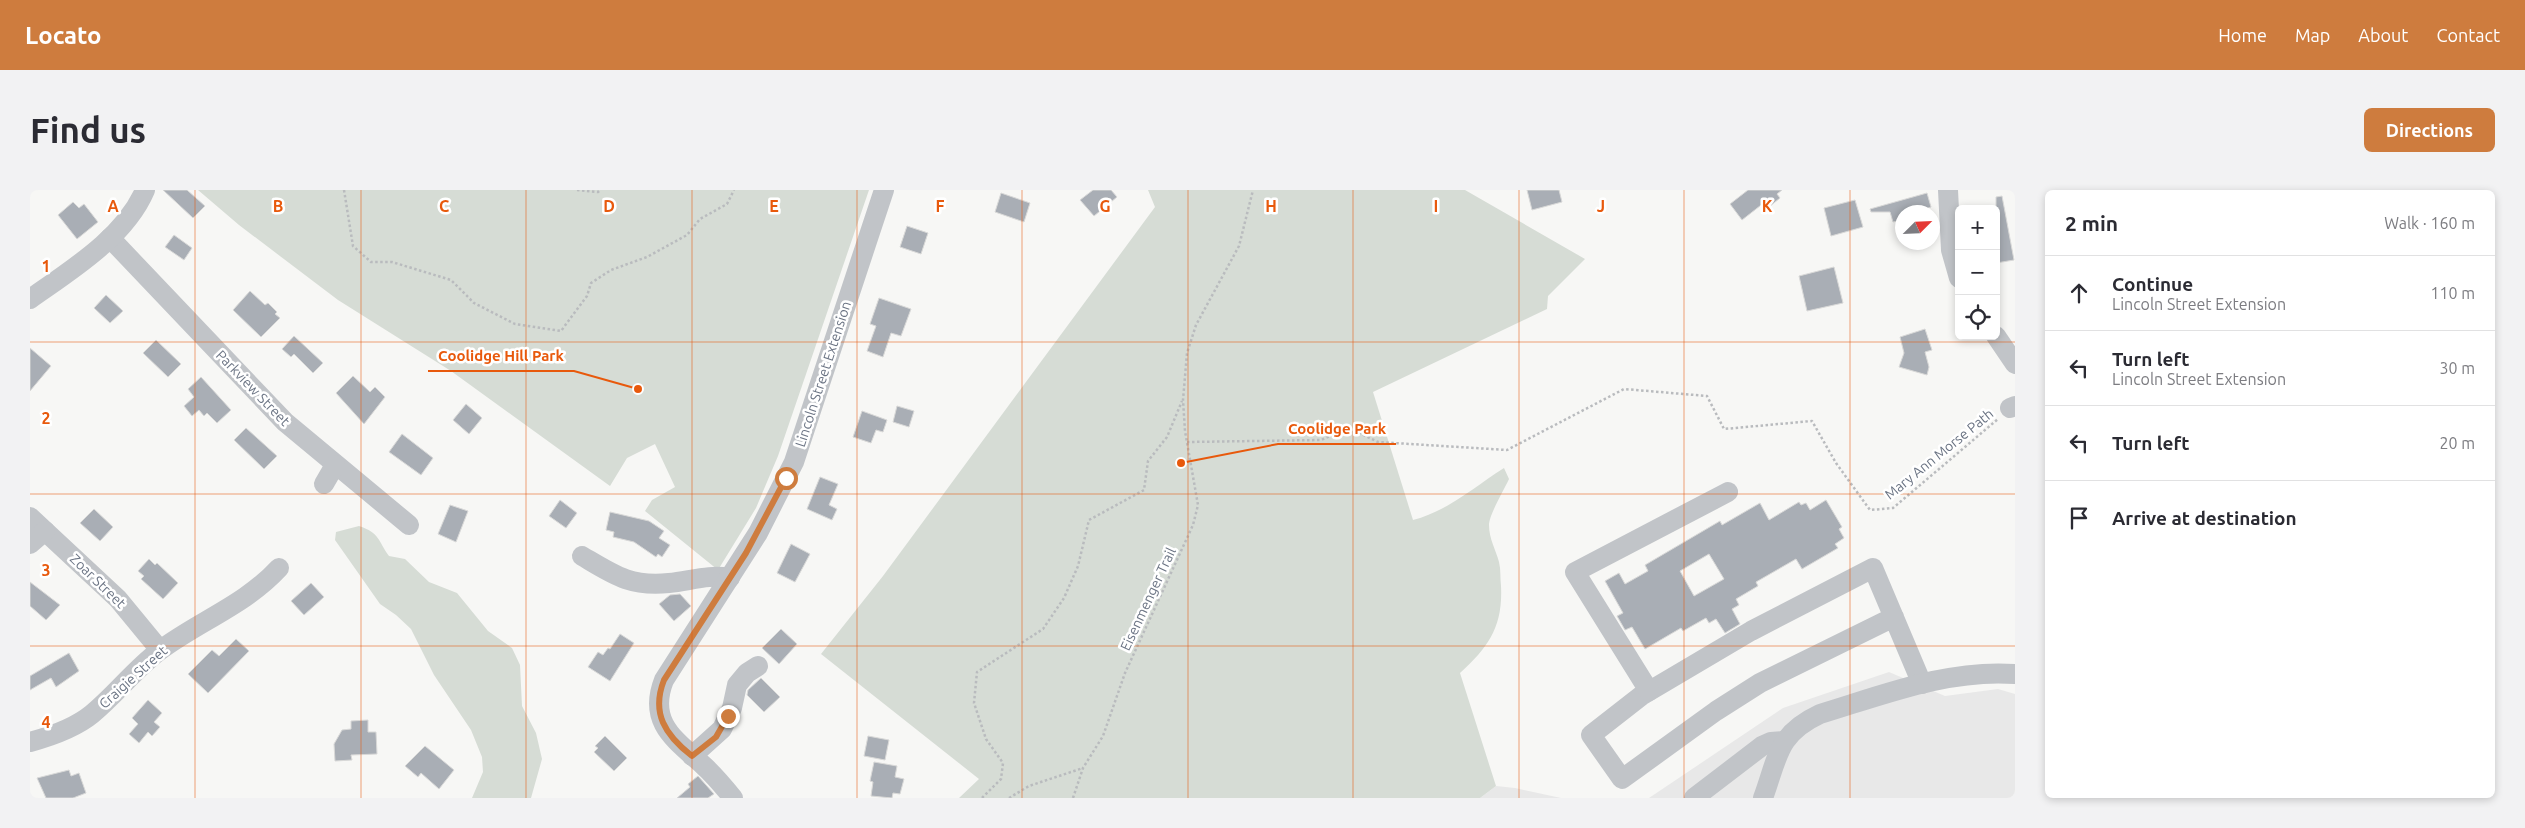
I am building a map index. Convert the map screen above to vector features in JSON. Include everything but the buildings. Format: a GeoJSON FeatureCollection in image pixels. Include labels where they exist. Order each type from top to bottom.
{"type":"FeatureCollection","features":[{"type":"Feature","properties":{"kind":"street"},"geometry":{"type":"LineString","coordinates":[[33,290],[110,238],[127,221],[145,190]]}},
{"type":"Feature","properties":{"kind":"street","name":"Lincoln Street Extension"},"geometry":{"type":"LineString","coordinates":[[733,798],[716,778],[680,746],[664,726],[658,706],[658,697],[664,680],[768,515],[801,444],[884,190]]}},
{"type":"Feature","properties":{"kind":"street"},"geometry":{"type":"LineString","coordinates":[[1948,190],[1951,250],[1955,264]]}},
{"type":"Feature","properties":{"kind":"street","name":"Parkview Street"},"geometry":{"type":"LineString","coordinates":[[110,238],[265,402],[335,465],[409,525]]}},
{"type":"Feature","properties":{"kind":"street"},"geometry":{"type":"LineString","coordinates":[[1999,340],[2015,364]]}},
{"type":"Feature","properties":{"kind":"street"},"geometry":{"type":"LineString","coordinates":[[324,484],[335,465]]}},
{"type":"Feature","properties":{"kind":"street"},"geometry":{"type":"LineString","coordinates":[[1649,691],[1575,572],[1728,492]]}},
{"type":"Feature","properties":{"kind":"street","name":"Zoar Street"},"geometry":{"type":"LineString","coordinates":[[30,517],[38,538],[118,599],[160,650]]}},
{"type":"Feature","properties":{"kind":"street"},"geometry":{"type":"LineString","coordinates":[[582,556],[623,580],[637,583],[668,583],[718,575],[730,578]]}},
{"type":"Feature","properties":{"kind":"street","name":"Craigie Street"},"geometry":{"type":"LineString","coordinates":[[30,742],[60,733],[91,715],[160,650],[252,594],[279,568]]}},
{"type":"Feature","properties":{"kind":"street"},"geometry":{"type":"LineString","coordinates":[[1894,617],[1760,683],[1622,779],[1591,735],[1649,691],[1751,631],[1873,568],[1894,617],[1922,684]]}},
{"type":"Feature","properties":{"kind":"street"},"geometry":{"type":"LineString","coordinates":[[692,756],[722,729],[732,708],[737,685],[747,673],[758,666]]}},
{"type":"Feature","properties":{"kind":"street"},"geometry":{"type":"LineString","coordinates":[[1763,798],[1784,742],[1798,726],[1820,714],[1922,684],[1984,672],[2015,674]]}},
{"type":"Feature","properties":{"kind":"street"},"geometry":{"type":"LineString","coordinates":[[1694,798],[1762,746],[1771,742],[1784,742]]}},
{"type":"Feature","properties":{"kind":"path"},"geometry":{"type":"LineString","coordinates":[[344,190],[353,246],[371,262],[392,262],[451,280],[474,303],[515,324],[561,331],[583,302],[591,283],[611,270],[647,257],[687,235],[700,219],[726,204],[734,190]]}},
{"type":"Feature","properties":{"kind":"path"},"geometry":{"type":"LineString","coordinates":[[577,190],[598,192],[600,190]]}},
{"type":"Feature","properties":{"kind":"path","name":"Eisenmenger Trail"},"geometry":{"type":"LineString","coordinates":[[1073,798],[1083,768],[1103,736],[1124,673],[1193,526],[1198,505],[1187,442],[1183,400],[1187,353],[1196,325],[1239,246],[1246,226],[1253,190]]}},
{"type":"Feature","properties":{"kind":"path","name":"Mary Ann Morse Path"},"geometry":{"type":"LineString","coordinates":[[1187,442],[1320,440],[1349,428],[1378,442],[1507,450],[1624,389],[1659,390],[1706,396],[1724,429],[1812,421],[1836,463],[1870,510],[1893,508],[2013,407]]}},
{"type":"Feature","properties":{"kind":"path","name":"Eisenmenger Trail"},"geometry":{"type":"LineString","coordinates":[[982,798],[1001,779],[1003,763],[986,739],[974,703],[977,672],[1043,629],[1064,598],[1078,566],[1089,520],[1144,490],[1148,461],[1167,437],[1183,400]]}},
{"type":"Feature","properties":{"kind":"path"},"geometry":{"type":"LineString","coordinates":[[1010,798],[1029,786],[1083,768]]}},
{"type":"Feature","properties":{"kind":"shaded area"},"geometry":{"type":"Polygon","coordinates":[[[198,190],[869,190],[778,456],[756,508],[718,570],[645,511],[652,500],[675,487],[655,444],[627,458],[610,486],[451,371],[338,300],[239,225],[198,190]]]}},
{"type":"Feature","properties":{"kind":"shaded area"},"geometry":{"type":"Polygon","coordinates":[[[1148,190],[1465,190],[1585,259],[1548,296],[1547,309],[1373,392],[1413,520],[1449,505],[1504,468],[1509,479],[1494,509],[1489,525],[1490,535],[1500,568],[1500,613],[1497,624],[1486,645],[1460,673],[1496,786],[1480,798],[959,798],[979,779],[821,654],[883,576],[1155,207],[1148,190]]]}},
{"type":"Feature","properties":{"kind":"shaded area"},"geometry":{"type":"Polygon","coordinates":[[[359,526],[378,538],[389,556],[405,559],[429,582],[457,593],[488,631],[512,648],[520,665],[522,706],[536,733],[542,759],[531,798],[472,798],[483,772],[482,757],[471,730],[434,675],[411,629],[380,604],[335,540],[336,532],[359,526]]]}},
{"type":"Feature","properties":{"kind":"shaded area"},"geometry":{"type":"Polygon","coordinates":[[[1889,672],[1945,696],[1998,689],[2015,694],[2015,798],[1649,798],[1783,708],[1889,672]]]}},
{"type":"Feature","properties":{"kind":"shaded area"},"geometry":{"type":"Polygon","coordinates":[[[1496,786],[1515,788],[1561,798],[1480,798],[1496,786]]]}},
{"type":"Feature","properties":{"kind":"place","name":"Coolidge Hill Park"},"geometry":{"type":"Point","coordinates":[638,389]}},
{"type":"Feature","properties":{"kind":"place","name":"Coolidge Park"},"geometry":{"type":"Point","coordinates":[1181,463]}},
{"type":"Feature","properties":{"kind":"route"},"geometry":{"type":"LineString","coordinates":[[728,716],[716,737],[692,756],[670,736],[664,726],[660,716],[658,697],[664,680],[746,553],[768,515],[786,478]]}}]}
